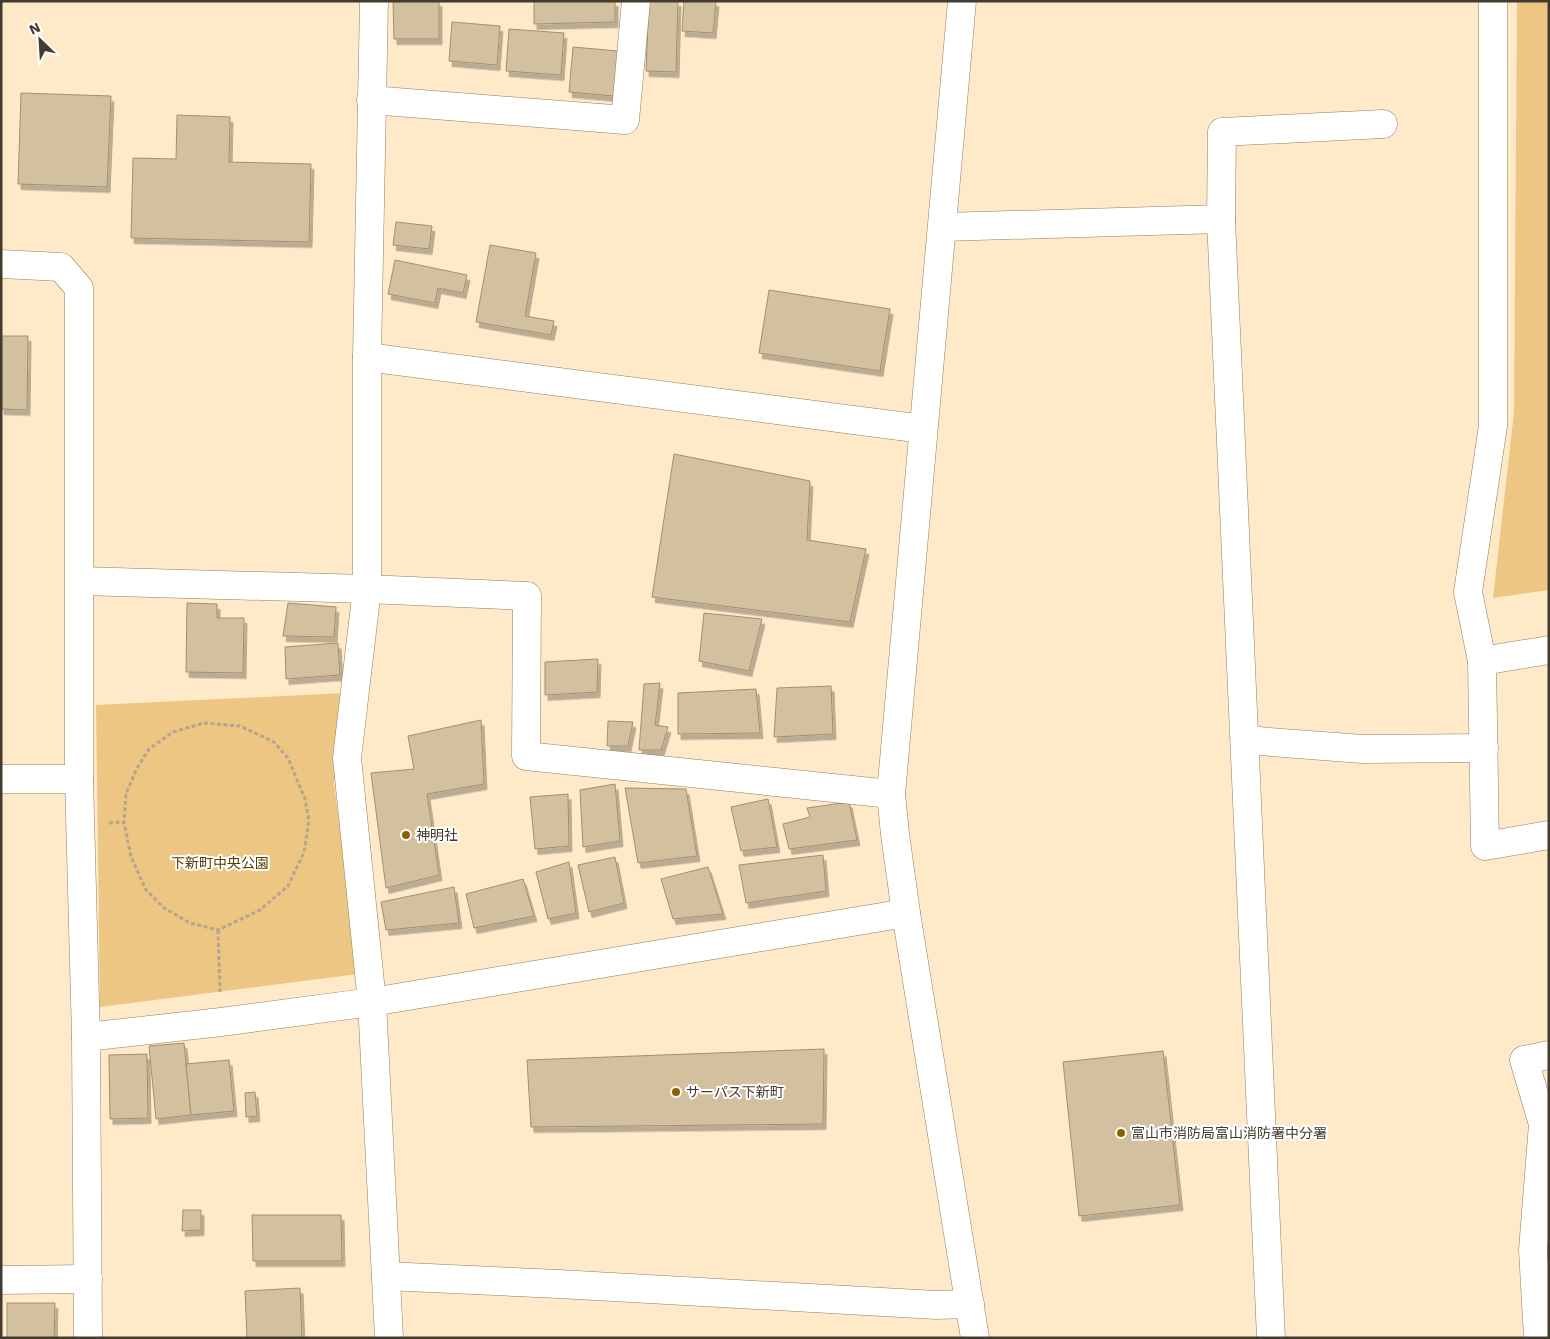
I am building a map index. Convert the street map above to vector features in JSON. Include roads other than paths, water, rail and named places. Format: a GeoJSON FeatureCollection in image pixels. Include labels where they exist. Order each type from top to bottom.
{"type":"FeatureCollection","features":[{"type":"Feature","properties":{"kind":"street"},"geometry":{"type":"LineString","coordinates":[[374,1],[367,357],[367,589],[347,758],[372,1002],[390,1338]]}},
{"type":"Feature","properties":{"kind":"street"},"geometry":{"type":"LineString","coordinates":[[371,100],[625,120],[636,1]]}},
{"type":"Feature","properties":{"kind":"street"},"geometry":{"type":"LineString","coordinates":[[962,1],[891,794],[906,913],[975,1338]]}},
{"type":"Feature","properties":{"kind":"street"},"geometry":{"type":"LineString","coordinates":[[1493,1],[1493,426],[1468,592],[1482,661],[1485,846],[1549,835]]}},
{"type":"Feature","properties":{"kind":"street"},"geometry":{"type":"LineString","coordinates":[[1271,1338],[1222,219],[1222,132],[1384,124]]}},
{"type":"Feature","properties":{"kind":"street"},"geometry":{"type":"LineString","coordinates":[[943,227],[1222,219]]}},
{"type":"Feature","properties":{"kind":"street"},"geometry":{"type":"LineString","coordinates":[[1,264],[61,267],[79,288],[79,779],[86,1037],[88,1338]]}},
{"type":"Feature","properties":{"kind":"street"},"geometry":{"type":"LineString","coordinates":[[367,357],[923,429]]}},
{"type":"Feature","properties":{"kind":"street"},"geometry":{"type":"LineString","coordinates":[[80,581],[367,589],[527,596],[526,756],[891,794]]}},
{"type":"Feature","properties":{"kind":"street"},"geometry":{"type":"LineString","coordinates":[[1482,661],[1549,650]]}},
{"type":"Feature","properties":{"kind":"street"},"geometry":{"type":"LineString","coordinates":[[1245,740],[1362,749],[1484,748]]}},
{"type":"Feature","properties":{"kind":"street"},"geometry":{"type":"LineString","coordinates":[[1,779],[79,779]]}},
{"type":"Feature","properties":{"kind":"street"},"geometry":{"type":"LineString","coordinates":[[86,1037],[221,1022],[372,1002],[906,913]]}},
{"type":"Feature","properties":{"kind":"street"},"geometry":{"type":"LineString","coordinates":[[1538,1338],[1533,1250],[1543,1124],[1524,1060],[1549,1055]]}},
{"type":"Feature","properties":{"kind":"street"},"geometry":{"type":"LineString","coordinates":[[386,1276],[936,1305],[970,1304]]}},
{"type":"Feature","properties":{"kind":"street"},"geometry":{"type":"LineString","coordinates":[[1,1280],[88,1279]]}},
{"type":"Feature","properties":{"kind":"place","name":"神明社"},"geometry":{"type":"Point","coordinates":[406,835]}},
{"type":"Feature","properties":{"kind":"place","name":"サーパス下新町"},"geometry":{"type":"Point","coordinates":[676,1092]}},
{"type":"Feature","properties":{"kind":"place","name":"富山市消防局富山消防署中分署"},"geometry":{"type":"Point","coordinates":[1121,1133]}},
{"type":"Feature","properties":{"kind":"park label","name":"下新町中央公園"},"geometry":{"type":"Point","coordinates":[220,863]}}]}
